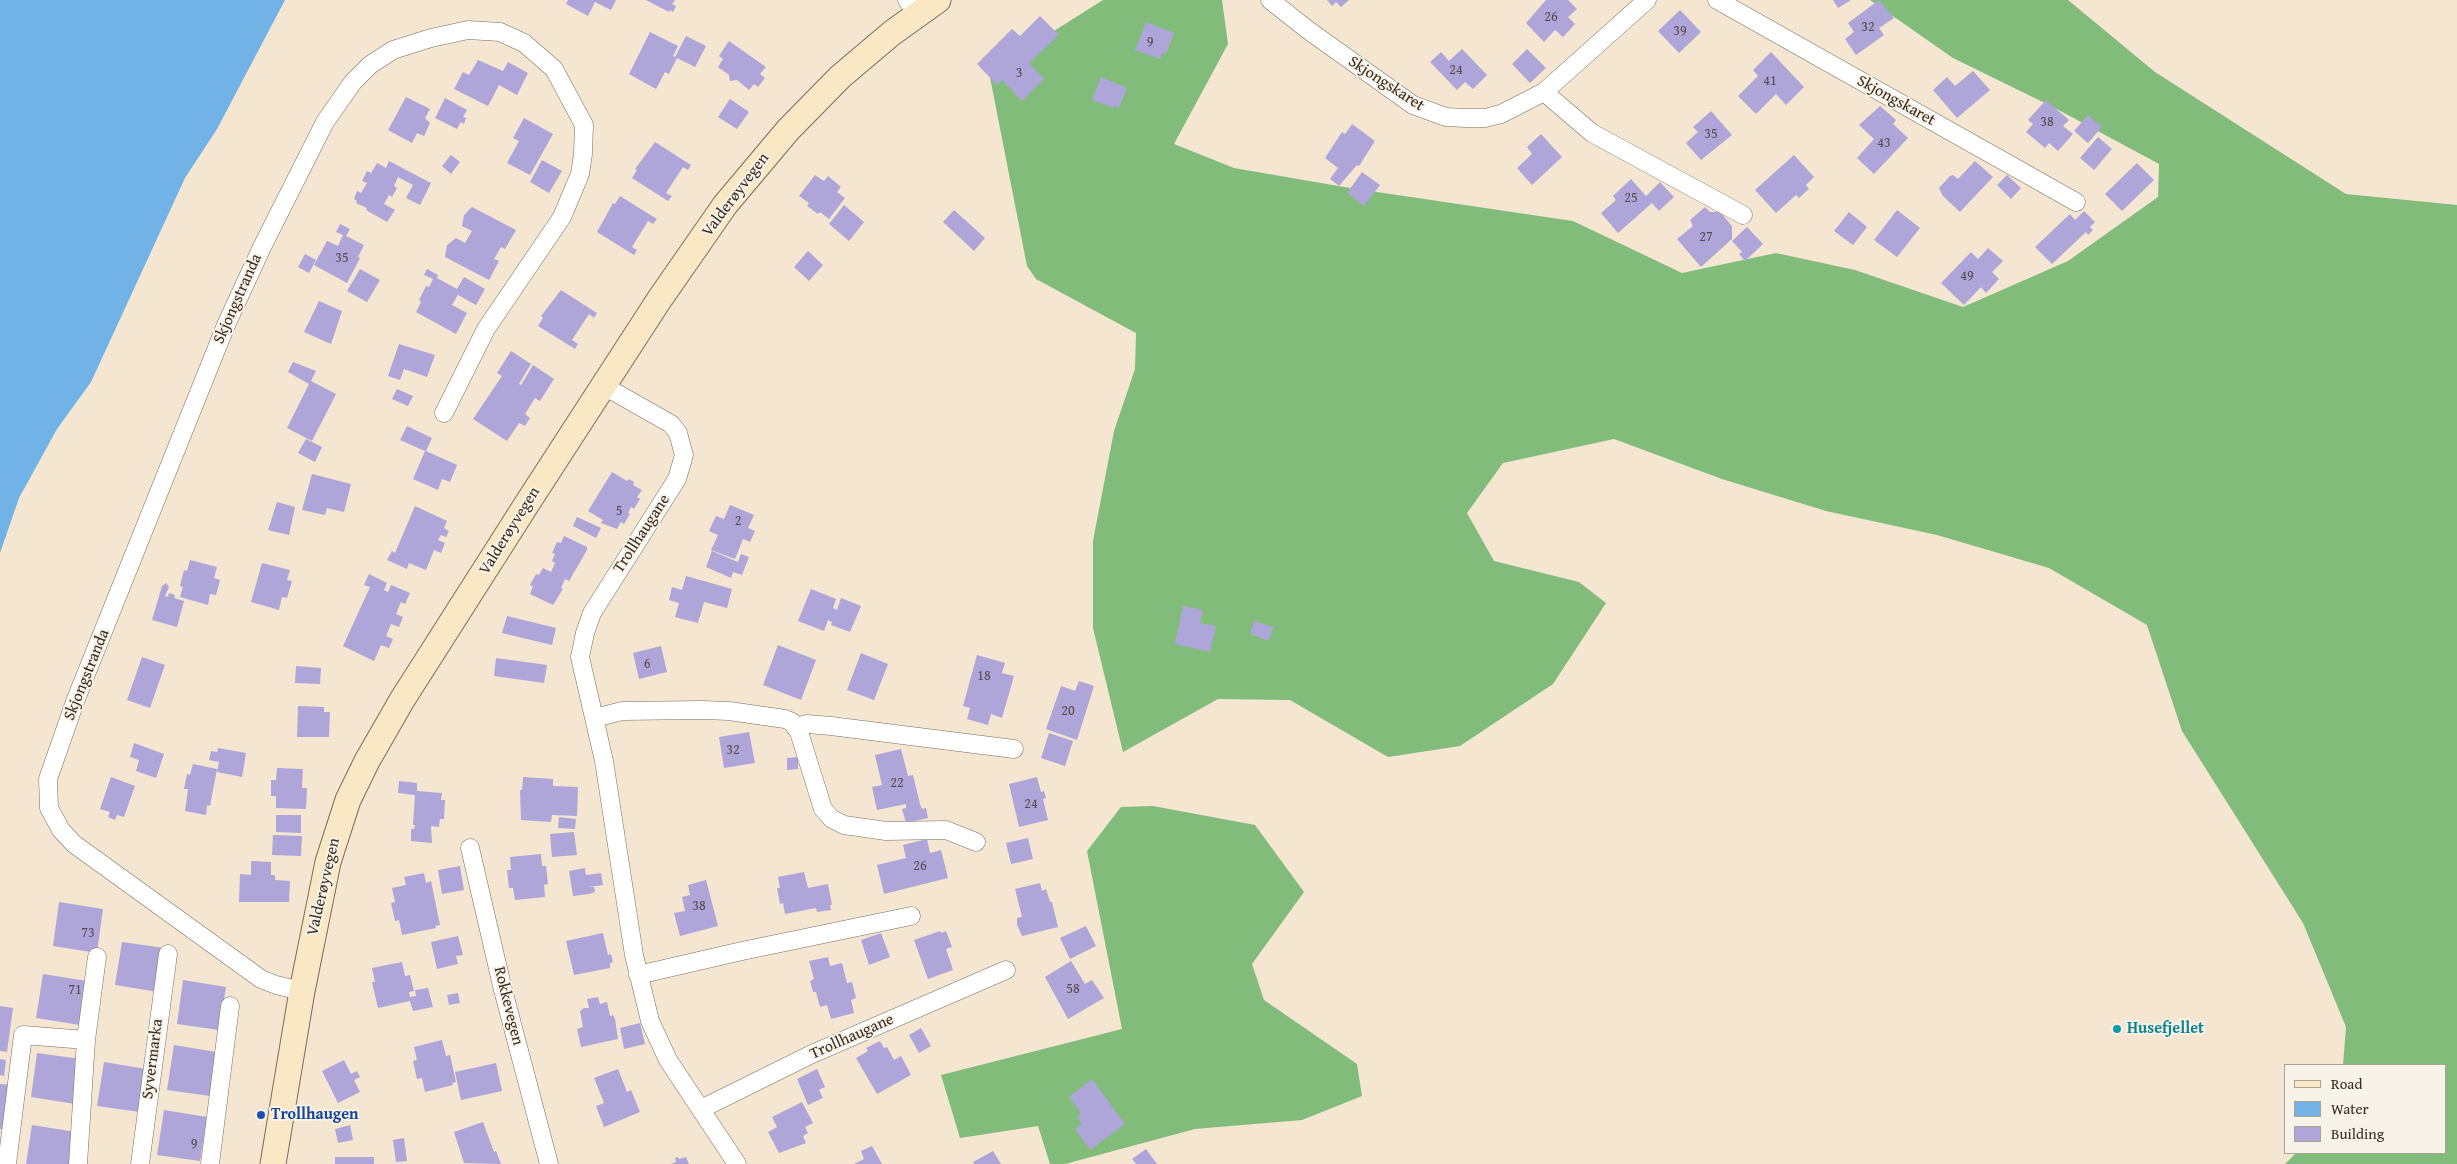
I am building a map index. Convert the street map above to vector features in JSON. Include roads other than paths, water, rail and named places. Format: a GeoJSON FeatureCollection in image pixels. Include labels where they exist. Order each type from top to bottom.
{"type":"FeatureCollection","features":[{"type":"Feature","properties":{"kind":"main road","name":"Valderøyvegen"},"geometry":{"type":"LineString","coordinates":[[273,1164],[302,991],[328,862],[348,800],[367,761],[438,643],[604,386],[660,300],[737,190],[822,94],[921,5]]}},
{"type":"Feature","properties":{"kind":"street","name":"Skjongskaret"},"geometry":{"type":"LineString","coordinates":[[1270,0],[1397,95],[1430,112],[1446,117],[1485,118],[1502,114],[1544,92],[1647,0]]}},
{"type":"Feature","properties":{"kind":"street","name":"Skjongskaret"},"geometry":{"type":"LineString","coordinates":[[1717,0],[2076,202]]}},
{"type":"Feature","properties":{"kind":"street","name":"Skjongstranda"},"geometry":{"type":"LineString","coordinates":[[302,991],[276,986],[261,979],[74,844],[61,830],[49,808],[48,779],[76,699],[226,325],[262,247],[325,122],[353,82],[370,65],[393,50],[431,38],[468,30],[500,32],[524,43],[554,69],[584,125],[583,154],[580,174],[562,217],[486,329],[444,413]]}},
{"type":"Feature","properties":{"kind":"street"},"geometry":{"type":"LineString","coordinates":[[1544,92],[1592,133],[1743,215]]}},
{"type":"Feature","properties":{"kind":"street","name":"Trollhaugane"},"geometry":{"type":"LineString","coordinates":[[604,386],[671,424],[678,433],[684,455],[677,479],[602,595],[585,633],[580,657],[604,761],[638,975],[648,1012],[658,1041],[737,1164]]}},
{"type":"Feature","properties":{"kind":"street"},"geometry":{"type":"LineString","coordinates":[[595,718],[622,711],[717,710],[785,719],[792,722],[799,732],[823,809],[832,819],[844,825],[886,831],[946,830],[976,842]]}},
{"type":"Feature","properties":{"kind":"street"},"geometry":{"type":"LineString","coordinates":[[795,727],[807,724],[831,726],[1014,749]]}},
{"type":"Feature","properties":{"kind":"street","name":"Rokkevegen"},"geometry":{"type":"LineString","coordinates":[[470,848],[501,982],[549,1164]]}},
{"type":"Feature","properties":{"kind":"street"},"geometry":{"type":"LineString","coordinates":[[638,975],[911,916]]}},
{"type":"Feature","properties":{"kind":"street","name":"Syvermarka"},"geometry":{"type":"LineString","coordinates":[[140,1164],[168,954]]}},
{"type":"Feature","properties":{"kind":"street"},"geometry":{"type":"LineString","coordinates":[[78,1164],[86,1040],[96,957]]}},
{"type":"Feature","properties":{"kind":"street","name":"Trollhaugane"},"geometry":{"type":"LineString","coordinates":[[701,1109],[812,1054],[1006,970]]}},
{"type":"Feature","properties":{"kind":"street"},"geometry":{"type":"LineString","coordinates":[[210,1164],[230,1006]]}},
{"type":"Feature","properties":{"kind":"street"},"geometry":{"type":"LineString","coordinates":[[7,1164],[23,1035],[86,1040]]}},
{"type":"Feature","properties":{"kind":"water"},"geometry":{"type":"Polygon","coordinates":[[[0,0],[285,0],[217,129],[185,178],[91,382],[57,429],[19,498],[0,553],[0,0]]]}},
{"type":"Feature","properties":{"kind":"place","name":"Husefjellet"},"geometry":{"type":"Point","coordinates":[2117,1029]}},
{"type":"Feature","properties":{"kind":"place","name":"Trollhaugen"},"geometry":{"type":"Point","coordinates":[261,1115]}}]}
